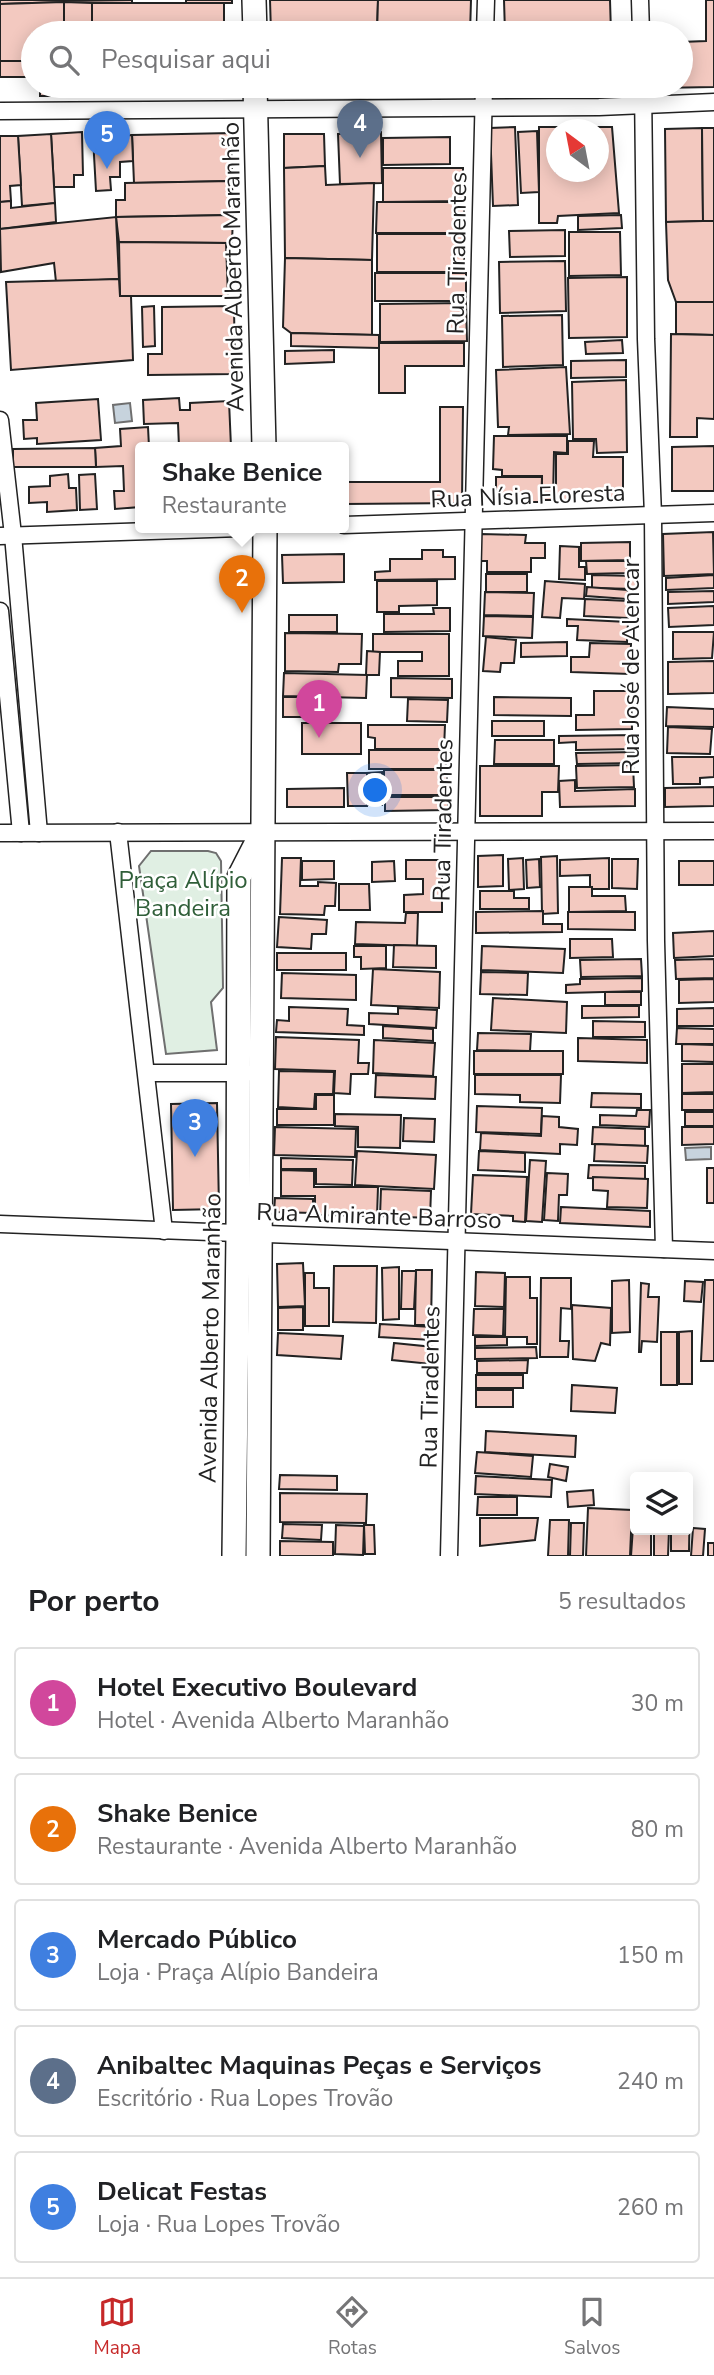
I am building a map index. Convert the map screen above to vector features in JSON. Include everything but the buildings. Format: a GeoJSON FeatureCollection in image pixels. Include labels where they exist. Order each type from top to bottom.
{"type":"FeatureCollection","features":[{"type":"Feature","properties":{"kind":"main road"},"geometry":{"type":"LineString","coordinates":[[254,0],[254,21]]}},
{"type":"Feature","properties":{"kind":"main road","name":"Avenida Alberto Maranhão"},"geometry":{"type":"LineString","coordinates":[[256,98],[264,442]]}},
{"type":"Feature","properties":{"kind":"main road","name":"Avenida Alberto Maranhão"},"geometry":{"type":"LineString","coordinates":[[258,1556],[249,1234],[250,1073],[239,877],[262,832],[267,533]]}},
{"type":"Feature","properties":{"kind":"main road","name":"Avenida Alberto Maranhão"},"geometry":{"type":"LineString","coordinates":[[234,1556],[249,1234]]}},
{"type":"Feature","properties":{"kind":"street"},"geometry":{"type":"LineString","coordinates":[[485,21],[486,0]]}},
{"type":"Feature","properties":{"kind":"street"},"geometry":{"type":"LineString","coordinates":[[640,0],[641,21]]}},
{"type":"Feature","properties":{"kind":"street"},"geometry":{"type":"LineString","coordinates":[[0,111],[238,98]]}},
{"type":"Feature","properties":{"kind":"street"},"geometry":{"type":"LineString","coordinates":[[279,98],[483,107],[714,102]]}},
{"type":"Feature","properties":{"kind":"street","name":"Rua Tiradentes"},"geometry":{"type":"LineString","coordinates":[[449,1556],[483,98]]}},
{"type":"Feature","properties":{"kind":"street","name":"Rua José de Alencar"},"geometry":{"type":"LineString","coordinates":[[644,98],[646,339],[653,515],[654,831],[664,1249]]}},
{"type":"Feature","properties":{"kind":"street"},"geometry":{"type":"LineString","coordinates":[[0,420],[7,536],[27,699],[39,833]]}},
{"type":"Feature","properties":{"kind":"street","name":"Rua Nísia Floresta"},"geometry":{"type":"LineString","coordinates":[[349,525],[714,513]]}},
{"type":"Feature","properties":{"kind":"street"},"geometry":{"type":"LineString","coordinates":[[7,536],[135,532]]}},
{"type":"Feature","properties":{"kind":"street"},"geometry":{"type":"LineString","coordinates":[[0,611],[21,833]]}},
{"type":"Feature","properties":{"kind":"street"},"geometry":{"type":"LineString","coordinates":[[9,701],[27,699]]}},
{"type":"Feature","properties":{"kind":"street"},"geometry":{"type":"LineString","coordinates":[[0,833],[714,831]]}},
{"type":"Feature","properties":{"kind":"street"},"geometry":{"type":"LineString","coordinates":[[118,832],[164,1231]]}},
{"type":"Feature","properties":{"kind":"street"},"geometry":{"type":"LineString","coordinates":[[147,1073],[250,1073]]}},
{"type":"Feature","properties":{"kind":"street","name":"Rua Almirante Barroso"},"geometry":{"type":"LineString","coordinates":[[0,1224],[714,1251]]}},
{"type":"Feature","properties":{"kind":"green space","name":"Praça Alípio Bandeira"},"geometry":{"type":"Polygon","coordinates":[[[151,851],[208,851],[216,853],[221,861],[223,988],[211,1002],[217,1050],[166,1054],[139,866],[151,851]]]}},
{"type":"Feature","properties":{"kind":"shaded area"},"geometry":{"type":"Polygon","coordinates":[[[130,403],[132,421],[115,423],[113,405],[130,403]]]}},
{"type":"Feature","properties":{"kind":"shaded area"},"geometry":{"type":"Polygon","coordinates":[[[711,1147],[711,1159],[686,1160],[685,1148],[711,1147]]]}},
{"type":"Feature","properties":{"kind":"place","name":"Anibaltec Maquinas Peças e Serviços"},"geometry":{"type":"Point","coordinates":[360,158]}},
{"type":"Feature","properties":{"kind":"place","name":"Delicat Festas"},"geometry":{"type":"Point","coordinates":[107,169]}},
{"type":"Feature","properties":{"kind":"place","name":"Shake Benice"},"geometry":{"type":"Point","coordinates":[242,613]}},
{"type":"Feature","properties":{"kind":"place","name":"Hotel Executivo Boulevard"},"geometry":{"type":"Point","coordinates":[319,738]}},
{"type":"Feature","properties":{"kind":"place","name":"Mercado Público"},"geometry":{"type":"Point","coordinates":[195,1157]}}]}
